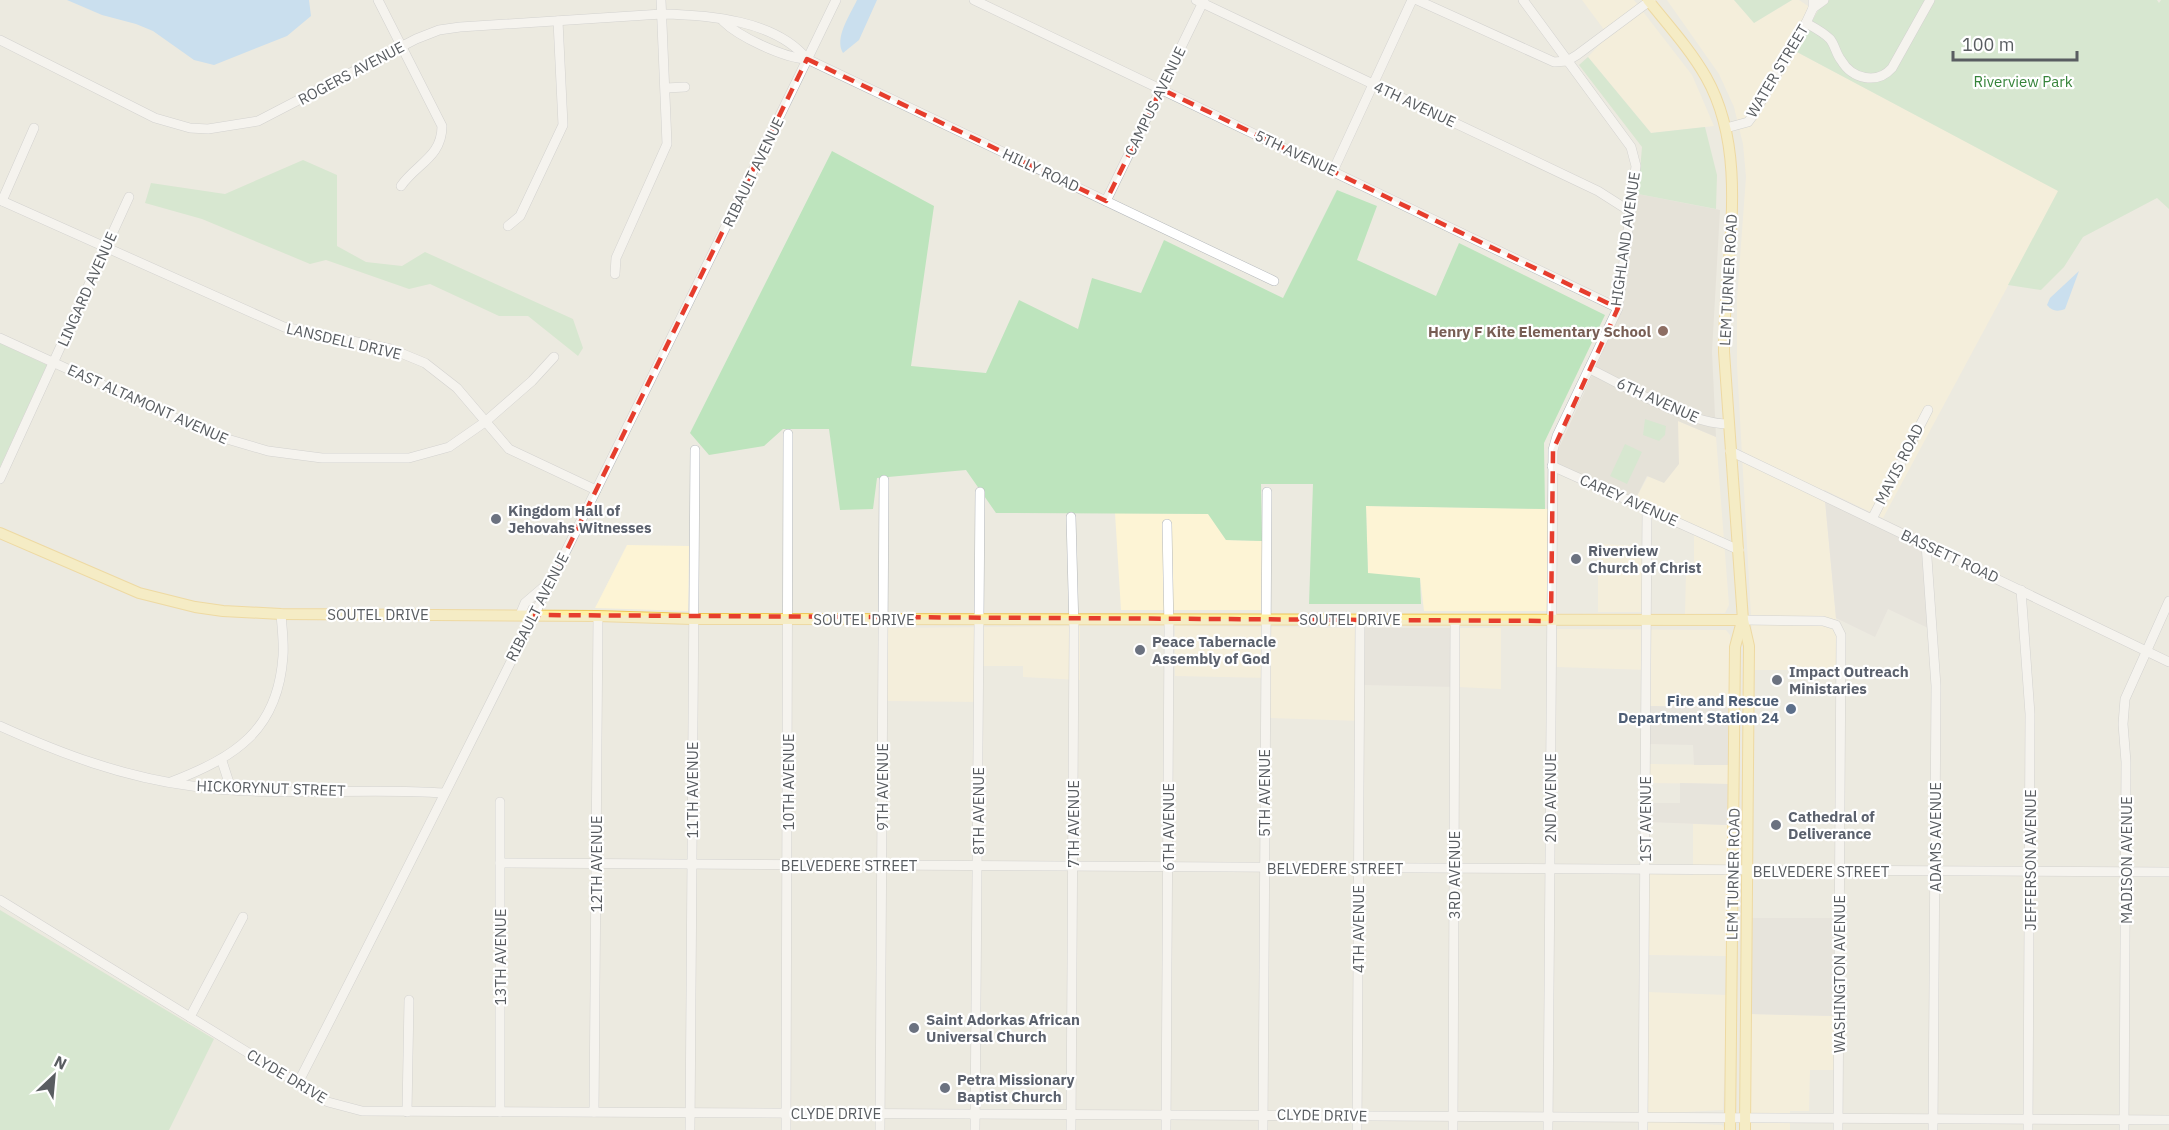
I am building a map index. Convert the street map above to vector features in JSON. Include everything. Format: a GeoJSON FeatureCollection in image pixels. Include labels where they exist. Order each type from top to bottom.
{"type":"FeatureCollection","features":[{"type":"Feature","properties":{"kind":"main road","name":"LEM TURNER ROAD"},"geometry":{"type":"LineString","coordinates":[[1649,0],[1706,77],[1726,128],[1732,178],[1724,311],[1728,424],[1743,620],[1749,646],[1745,1130]]}},
{"type":"Feature","properties":{"kind":"main road","name":"SOUTEL DRIVE"},"geometry":{"type":"LineString","coordinates":[[0,533],[139,593],[195,607],[281,614],[884,620],[1169,618],[1743,620]]}},
{"type":"Feature","properties":{"kind":"main road","name":"LEM TURNER ROAD"},"geometry":{"type":"LineString","coordinates":[[1730,1130],[1735,647],[1743,620]]}},
{"type":"Feature","properties":{"kind":"street"},"geometry":{"type":"LineString","coordinates":[[378,0],[439,117],[442,136],[433,155],[410,172],[401,186]]}},
{"type":"Feature","properties":{"kind":"street"},"geometry":{"type":"LineString","coordinates":[[615,274],[616,258],[667,144],[661,0]]}},
{"type":"Feature","properties":{"kind":"street","name":"RIBAULT AVENUE"},"geometry":{"type":"LineString","coordinates":[[298,1083],[535,615],[836,0]]}},
{"type":"Feature","properties":{"kind":"street","name":"5TH AVENUE"},"geometry":{"type":"LineString","coordinates":[[974,0],[1618,308]]}},
{"type":"Feature","properties":{"kind":"street"},"geometry":{"type":"LineString","coordinates":[[1333,171],[1412,0]]}},
{"type":"Feature","properties":{"kind":"street"},"geometry":{"type":"LineString","coordinates":[[1417,0],[1547,61],[1567,61],[1649,0]]}},
{"type":"Feature","properties":{"kind":"street","name":"HIGHLAND AVENUE"},"geometry":{"type":"LineString","coordinates":[[1523,0],[1635,156],[1631,212],[1618,308],[1557,436],[1552,466]]}},
{"type":"Feature","properties":{"kind":"street"},"geometry":{"type":"LineString","coordinates":[[1813,4],[1824,0]]}},
{"type":"Feature","properties":{"kind":"street"},"geometry":{"type":"LineString","coordinates":[[1806,23],[1832,42],[1846,69],[1860,77],[1873,79],[1884,76],[1892,68],[1930,0]]}},
{"type":"Feature","properties":{"kind":"street","name":"CAMPUS AVENUE"},"geometry":{"type":"LineString","coordinates":[[1106,201],[1201,1]]}},
{"type":"Feature","properties":{"kind":"street","name":"4TH AVENUE"},"geometry":{"type":"LineString","coordinates":[[1201,1],[1598,191],[1631,212]]}},
{"type":"Feature","properties":{"kind":"street","name":"WATER STREET"},"geometry":{"type":"LineString","coordinates":[[1726,128],[1748,122],[1754,114],[1806,23],[1813,4]]}},
{"type":"Feature","properties":{"kind":"street","name":"ROGERS AVENUE"},"geometry":{"type":"LineString","coordinates":[[0,40],[155,118],[190,128],[208,129],[258,121],[439,30],[662,14],[695,15],[723,21],[741,21],[797,47],[807,59]]}},
{"type":"Feature","properties":{"kind":"street"},"geometry":{"type":"LineString","coordinates":[[508,226],[520,216],[563,125],[558,21]]}},
{"type":"Feature","properties":{"kind":"street","name":"HILLY ROAD"},"geometry":{"type":"LineString","coordinates":[[807,59],[1274,281]]}},
{"type":"Feature","properties":{"kind":"street"},"geometry":{"type":"LineString","coordinates":[[666,88],[685,87]]}},
{"type":"Feature","properties":{"kind":"street"},"geometry":{"type":"LineString","coordinates":[[1,200],[34,128]]}},
{"type":"Feature","properties":{"kind":"street","name":"LINGARD AVENUE"},"geometry":{"type":"LineString","coordinates":[[0,479],[129,197]]}},
{"type":"Feature","properties":{"kind":"street","name":"LANSDELL DRIVE"},"geometry":{"type":"LineString","coordinates":[[1,200],[284,327],[405,354],[440,373],[457,388],[509,448],[596,490]]}},
{"type":"Feature","properties":{"kind":"street","name":"EAST ALTAMONT AVENUE"},"geometry":{"type":"LineString","coordinates":[[0,338],[210,434],[241,444],[295,456],[322,458],[421,457],[449,447],[485,422],[532,381],[554,357]]}},
{"type":"Feature","properties":{"kind":"street","name":"6TH AVENUE"},"geometry":{"type":"LineString","coordinates":[[1590,369],[1711,424],[1728,424]]}},
{"type":"Feature","properties":{"kind":"street","name":"MAVIS ROAD"},"geometry":{"type":"LineString","coordinates":[[1872,519],[1928,410]]}},
{"type":"Feature","properties":{"kind":"street","name":"10TH AVENUE"},"geometry":{"type":"LineString","coordinates":[[786,1130],[788,434]]}},
{"type":"Feature","properties":{"kind":"street","name":"11TH AVENUE"},"geometry":{"type":"LineString","coordinates":[[690,1130],[695,450]]}},
{"type":"Feature","properties":{"kind":"street","name":"BASSETT ROAD"},"geometry":{"type":"LineString","coordinates":[[1730,451],[2169,662]]}},
{"type":"Feature","properties":{"kind":"street","name":"CAREY AVENUE"},"geometry":{"type":"LineString","coordinates":[[1552,466],[1738,550]]}},
{"type":"Feature","properties":{"kind":"street","name":"2ND AVENUE"},"geometry":{"type":"LineString","coordinates":[[1548,1130],[1552,466]]}},
{"type":"Feature","properties":{"kind":"street","name":"9TH AVENUE"},"geometry":{"type":"LineString","coordinates":[[880,1130],[884,480]]}},
{"type":"Feature","properties":{"kind":"street","name":"8TH AVENUE"},"geometry":{"type":"LineString","coordinates":[[975,1130],[980,492]]}},
{"type":"Feature","properties":{"kind":"street","name":"5TH AVENUE"},"geometry":{"type":"LineString","coordinates":[[1263,1130],[1267,492]]}},
{"type":"Feature","properties":{"kind":"street","name":"1ST AVENUE"},"geometry":{"type":"LineString","coordinates":[[1643,1130],[1647,508]]}},
{"type":"Feature","properties":{"kind":"street","name":"7TH AVENUE"},"geometry":{"type":"LineString","coordinates":[[1071,518],[1073,618],[1071,1130]]}},
{"type":"Feature","properties":{"kind":"street","name":"6TH AVENUE"},"geometry":{"type":"LineString","coordinates":[[1166,1130],[1169,618],[1167,524]]}},
{"type":"Feature","properties":{"kind":"street","name":"ADAMS AVENUE"},"geometry":{"type":"LineString","coordinates":[[1926,544],[1936,686],[1934,1130]]}},
{"type":"Feature","properties":{"kind":"street"},"geometry":{"type":"LineString","coordinates":[[520,615],[525,603],[550,582]]}},
{"type":"Feature","properties":{"kind":"street","name":"JEFFERSON AVENUE"},"geometry":{"type":"LineString","coordinates":[[2021,590],[2030,714],[2028,1130]]}},
{"type":"Feature","properties":{"kind":"street","name":"MADISON AVENUE"},"geometry":{"type":"LineString","coordinates":[[2124,1130],[2126,762],[2122,713],[2128,689],[2169,601]]}},
{"type":"Feature","properties":{"kind":"street"},"geometry":{"type":"LineString","coordinates":[[171,782],[222,761],[243,744],[267,714],[276,693],[283,654],[281,614]]}},
{"type":"Feature","properties":{"kind":"street","name":"12TH AVENUE"},"geometry":{"type":"LineString","coordinates":[[594,1112],[598,616]]}},
{"type":"Feature","properties":{"kind":"street","name":"4TH AVENUE"},"geometry":{"type":"LineString","coordinates":[[1357,1130],[1360,620]]}},
{"type":"Feature","properties":{"kind":"street","name":"3RD AVENUE"},"geometry":{"type":"LineString","coordinates":[[1453,1130],[1455,620]]}},
{"type":"Feature","properties":{"kind":"street","name":"WASHINGTON AVENUE"},"geometry":{"type":"LineString","coordinates":[[1743,620],[1823,621],[1830,622],[1839,630],[1838,1130]]}},
{"type":"Feature","properties":{"kind":"street","name":"HICKORYNUT STREET"},"geometry":{"type":"LineString","coordinates":[[0,726],[85,762],[123,773],[171,782],[231,789],[444,793]]}},
{"type":"Feature","properties":{"kind":"street"},"geometry":{"type":"LineString","coordinates":[[222,761],[231,789]]}},
{"type":"Feature","properties":{"kind":"street","name":"13TH AVENUE"},"geometry":{"type":"LineString","coordinates":[[500,1112],[501,802]]}},
{"type":"Feature","properties":{"kind":"street","name":"BELVEDERE STREET"},"geometry":{"type":"LineString","coordinates":[[500,863],[2169,872]]}},
{"type":"Feature","properties":{"kind":"street","name":"CLYDE DRIVE"},"geometry":{"type":"LineString","coordinates":[[0,900],[328,1102],[350,1110],[2169,1120]]}},
{"type":"Feature","properties":{"kind":"street"},"geometry":{"type":"LineString","coordinates":[[190,1017],[243,917]]}},
{"type":"Feature","properties":{"kind":"street"},"geometry":{"type":"LineString","coordinates":[[407,1112],[408,1000]]}},
{"type":"Feature","properties":{"kind":"highlighted area"},"geometry":{"type":"Polygon","coordinates":[[[807,59],[1106,201],[1161,89],[1618,308],[1553,450],[1551,621],[535,615],[807,59]]]}},
{"type":"Feature","properties":{"kind":"shaded area"},"geometry":{"type":"Polygon","coordinates":[[[1582,0],[1634,0],[1692,75],[1714,126],[1651,133],[1588,57],[1608,35],[1582,0]]]}},
{"type":"Feature","properties":{"kind":"shaded area"},"geometry":{"type":"Polygon","coordinates":[[[1667,0],[1734,0],[1754,23],[1792,0],[1799,0],[1817,12],[1795,51],[2059,191],[1883,518],[1824,490],[1836,618],[1838,670],[1754,670],[1737,365],[1737,299],[1746,177],[1743,144],[1734,107],[1719,74],[1667,0]]]}},
{"type":"Feature","properties":{"kind":"shaded area","name":"Henry F Kite Elementary School"},"geometry":{"type":"Polygon","coordinates":[[[1638,194],[1720,210],[1712,352],[1716,437],[1678,421],[1679,464],[1664,483],[1647,476],[1635,500],[1557,465],[1557,452],[1622,310],[1638,194]]]}},
{"type":"Feature","properties":{"kind":"shaded area"},"geometry":{"type":"Polygon","coordinates":[[[1678,421],[1716,437],[1729,605],[1725,613],[1685,614],[1686,573],[1694,573],[1694,527],[1635,500],[1678,421]]]}},
{"type":"Feature","properties":{"kind":"shaded area"},"geometry":{"type":"Polygon","coordinates":[[[1824,490],[1921,537],[1928,628],[1888,609],[1875,637],[1836,618],[1824,490]]]}},
{"type":"Feature","properties":{"kind":"shaded area"},"geometry":{"type":"Polygon","coordinates":[[[1366,506],[1556,509],[1553,611],[1424,611],[1420,578],[1368,574],[1366,506]]]}},
{"type":"Feature","properties":{"kind":"shaded area"},"geometry":{"type":"Polygon","coordinates":[[[1115,513],[1209,514],[1226,540],[1262,541],[1261,610],[1121,610],[1115,513]]]}},
{"type":"Feature","properties":{"kind":"shaded area"},"geometry":{"type":"Polygon","coordinates":[[[1598,544],[1644,546],[1643,612],[1598,612],[1598,544]]]}},
{"type":"Feature","properties":{"kind":"shaded area"},"geometry":{"type":"Polygon","coordinates":[[[627,545],[689,546],[688,611],[595,608],[627,545]]]}},
{"type":"Feature","properties":{"kind":"shaded area"},"geometry":{"type":"Polygon","coordinates":[[[1080,626],[1080,680],[1023,677],[1023,666],[982,666],[982,702],[886,701],[887,628],[1080,626]]]}},
{"type":"Feature","properties":{"kind":"shaded area"},"geometry":{"type":"Polygon","coordinates":[[[1175,626],[1363,628],[1363,721],[1270,718],[1270,678],[1175,676],[1175,626]]]}},
{"type":"Feature","properties":{"kind":"shaded area"},"geometry":{"type":"Polygon","coordinates":[[[1363,628],[1459,628],[1458,687],[1363,685],[1363,628]]]}},
{"type":"Feature","properties":{"kind":"shaded area"},"geometry":{"type":"Polygon","coordinates":[[[1459,628],[1501,628],[1501,689],[1458,687],[1459,628]]]}},
{"type":"Feature","properties":{"kind":"shaded area"},"geometry":{"type":"Polygon","coordinates":[[[1557,629],[1726,630],[1730,635],[1730,707],[1649,706],[1649,670],[1557,667],[1557,629]]]}},
{"type":"Feature","properties":{"kind":"shaded area"},"geometry":{"type":"Polygon","coordinates":[[[1649,706],[1730,707],[1729,765],[1694,765],[1693,745],[1649,744],[1649,706]]]}},
{"type":"Feature","properties":{"kind":"shaded area"},"geometry":{"type":"Polygon","coordinates":[[[1648,764],[1729,765],[1729,784],[1648,783],[1648,764]]]}},
{"type":"Feature","properties":{"kind":"shaded area"},"geometry":{"type":"Polygon","coordinates":[[[1680,783],[1729,784],[1728,825],[1648,822],[1648,803],[1680,803],[1680,783]]]}},
{"type":"Feature","properties":{"kind":"shaded area"},"geometry":{"type":"Polygon","coordinates":[[[1693,824],[1728,825],[1727,956],[1647,955],[1648,874],[1693,875],[1693,824]]]}},
{"type":"Feature","properties":{"kind":"shaded area"},"geometry":{"type":"Polygon","coordinates":[[[1751,918],[1836,918],[1835,1016],[1750,1014],[1751,918]]]}},
{"type":"Feature","properties":{"kind":"shaded area"},"geometry":{"type":"Polygon","coordinates":[[[1647,992],[1727,995],[1723,1110],[1647,1114],[1647,992]]]}},
{"type":"Feature","properties":{"kind":"shaded area"},"geometry":{"type":"Polygon","coordinates":[[[1750,1014],[1835,1016],[1836,1070],[1810,1070],[1809,1111],[1790,1111],[1790,1130],[1750,1130],[1750,1014]]]}},
{"type":"Feature","properties":{"kind":"shaded area"},"geometry":{"type":"Polygon","coordinates":[[[1647,1121],[1722,1125],[1726,1130],[1647,1130],[1647,1121]]]}},
{"type":"Feature","properties":{"kind":"green space"},"geometry":{"type":"Polygon","coordinates":[[[1734,0],[1792,0],[1754,23],[1734,0]]]}},
{"type":"Feature","properties":{"kind":"green space","name":"Riverview Park"},"geometry":{"type":"Polygon","coordinates":[[[1824,0],[2157,0],[2159,3],[2161,0],[2169,0],[2169,209],[2157,198],[2083,237],[2064,267],[2041,290],[2008,285],[2058,191],[1795,51],[1824,0]]]}},
{"type":"Feature","properties":{"kind":"green space"},"geometry":{"type":"Polygon","coordinates":[[[1588,57],[1651,133],[1705,127],[1717,175],[1716,209],[1638,194],[1642,147],[1579,65],[1588,57]]]}},
{"type":"Feature","properties":{"kind":"green space"},"geometry":{"type":"Polygon","coordinates":[[[832,151],[934,206],[911,366],[986,373],[1019,300],[1078,329],[1092,278],[1141,293],[1164,240],[1283,298],[1337,190],[1377,206],[1357,260],[1436,296],[1459,243],[1605,315],[1544,443],[1545,509],[1366,506],[1368,573],[1420,578],[1421,604],[1309,604],[1313,484],[1261,484],[1262,541],[1226,540],[1208,514],[996,513],[966,470],[877,478],[873,509],[840,510],[829,429],[783,429],[764,446],[709,455],[690,433],[832,151]]]}},
{"type":"Feature","properties":{"kind":"green space"},"geometry":{"type":"Polygon","coordinates":[[[303,160],[337,175],[337,246],[366,262],[402,266],[425,252],[573,319],[583,348],[578,356],[528,316],[499,316],[430,284],[409,289],[326,260],[310,264],[202,219],[145,203],[151,183],[225,194],[303,160]]]}},
{"type":"Feature","properties":{"kind":"green space"},"geometry":{"type":"Polygon","coordinates":[[[0,343],[47,365],[0,467],[0,343]]]}},
{"type":"Feature","properties":{"kind":"green space"},"geometry":{"type":"Polygon","coordinates":[[[1645,419],[1666,426],[1665,435],[1659,441],[1643,435],[1645,419]]]}},
{"type":"Feature","properties":{"kind":"green space"},"geometry":{"type":"Polygon","coordinates":[[[1625,444],[1642,452],[1627,484],[1610,476],[1625,444]]]}},
{"type":"Feature","properties":{"kind":"green space"},"geometry":{"type":"Polygon","coordinates":[[[0,910],[214,1039],[169,1130],[0,1130],[0,910]]]}},
{"type":"Feature","properties":{"kind":"water"},"geometry":{"type":"Polygon","coordinates":[[[67,0],[309,0],[311,16],[287,36],[214,65],[194,60],[153,31],[102,15],[67,0]]]}},
{"type":"Feature","properties":{"kind":"water"},"geometry":{"type":"Polygon","coordinates":[[[857,0],[877,0],[859,40],[843,53],[840,40],[857,0]]]}},
{"type":"Feature","properties":{"kind":"water"},"geometry":{"type":"Polygon","coordinates":[[[2079,271],[2065,309],[2057,311],[2051,309],[2047,305],[2050,298],[2079,271]]]}},
{"type":"Feature","properties":{"kind":"place","name":"Henry F Kite Elementary School"},"geometry":{"type":"Point","coordinates":[1663,331]}},
{"type":"Feature","properties":{"kind":"place","name":"Kingdom Hall of Jehovahs Witnesses"},"geometry":{"type":"Point","coordinates":[496,519]}},
{"type":"Feature","properties":{"kind":"place","name":"Riverview Church of Christ"},"geometry":{"type":"Point","coordinates":[1576,559]}},
{"type":"Feature","properties":{"kind":"place","name":"Peace Tabernacle Assembly of God"},"geometry":{"type":"Point","coordinates":[1140,650]}},
{"type":"Feature","properties":{"kind":"place","name":"Impact Outreach Ministaries"},"geometry":{"type":"Point","coordinates":[1777,680]}},
{"type":"Feature","properties":{"kind":"place","name":"Fire and Rescue Department Station 24"},"geometry":{"type":"Point","coordinates":[1791,709]}},
{"type":"Feature","properties":{"kind":"place","name":"Cathedral of Deliverance"},"geometry":{"type":"Point","coordinates":[1776,825]}},
{"type":"Feature","properties":{"kind":"place","name":"Saint Adorkas African Universal Church"},"geometry":{"type":"Point","coordinates":[914,1028]}},
{"type":"Feature","properties":{"kind":"place","name":"Petra Missionary Baptist Church"},"geometry":{"type":"Point","coordinates":[945,1088]}}]}
